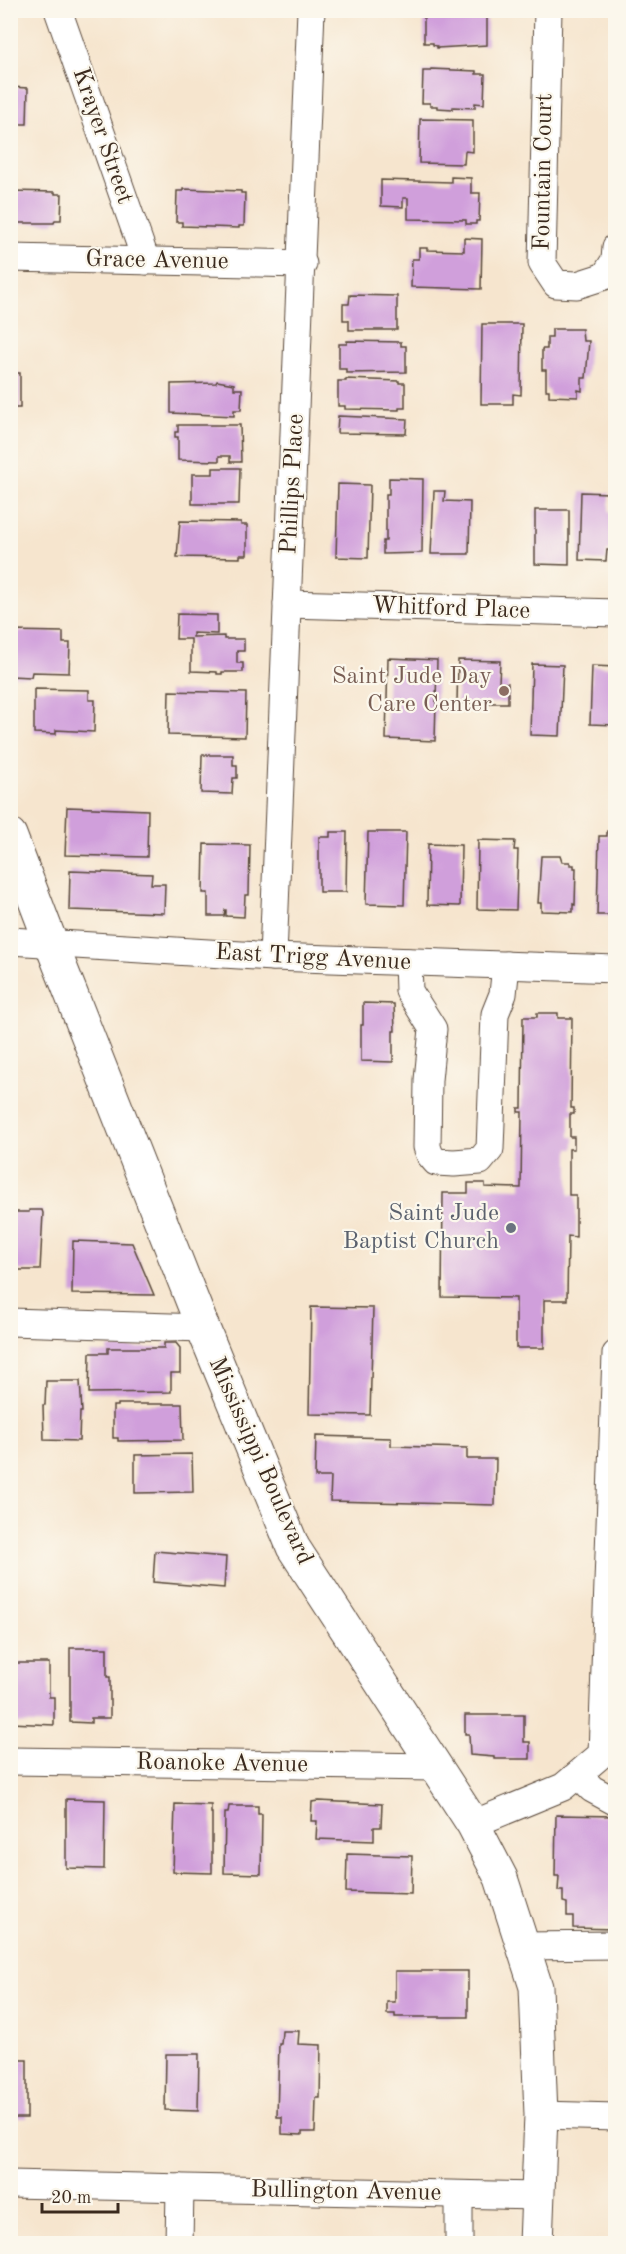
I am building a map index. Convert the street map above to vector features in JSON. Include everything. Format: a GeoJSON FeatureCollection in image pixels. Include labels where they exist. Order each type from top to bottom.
{"type":"FeatureCollection","features":[{"type":"Feature","properties":{"kind":"main road","name":"Mississippi Boulevard"},"geometry":{"type":"LineString","coordinates":[[10,835],[203,1328],[292,1547],[473,1824],[501,1878],[536,1987],[541,2115],[536,2244]]}},
{"type":"Feature","properties":{"kind":"street","name":"Krayer Street"},"geometry":{"type":"LineString","coordinates":[[58,10],[146,261]]}},
{"type":"Feature","properties":{"kind":"street","name":"Phillips Place"},"geometry":{"type":"LineString","coordinates":[[273,957],[303,264],[311,10]]}},
{"type":"Feature","properties":{"kind":"street","name":"Fountain Court"},"geometry":{"type":"LineString","coordinates":[[548,10],[542,263],[556,284],[578,285],[605,276],[615,260],[615,247]]}},
{"type":"Feature","properties":{"kind":"street","name":"Grace Avenue"},"geometry":{"type":"LineString","coordinates":[[10,258],[303,264]]}},
{"type":"Feature","properties":{"kind":"street","name":"Whitford Place"},"geometry":{"type":"LineString","coordinates":[[287,604],[615,613]]}},
{"type":"Feature","properties":{"kind":"street","name":"East Trigg Avenue"},"geometry":{"type":"LineString","coordinates":[[10,941],[273,957],[615,969]]}},
{"type":"Feature","properties":{"kind":"street"},"geometry":{"type":"LineString","coordinates":[[408,962],[409,991],[433,1029],[428,1080],[427,1147],[436,1162],[454,1163],[480,1161],[490,1149],[495,1014],[503,994],[506,965]]}},
{"type":"Feature","properties":{"kind":"street"},"geometry":{"type":"LineString","coordinates":[[10,1322],[203,1328]]}},
{"type":"Feature","properties":{"kind":"street"},"geometry":{"type":"LineString","coordinates":[[473,1824],[563,1787],[602,1754],[609,1724],[615,1354]]}},
{"type":"Feature","properties":{"kind":"street","name":"Roanoke Avenue"},"geometry":{"type":"LineString","coordinates":[[10,1761],[434,1767]]}},
{"type":"Feature","properties":{"kind":"street"},"geometry":{"type":"LineString","coordinates":[[578,1775],[592,1789],[615,1802]]}},
{"type":"Feature","properties":{"kind":"street"},"geometry":{"type":"LineString","coordinates":[[523,1946],[615,1945]]}},
{"type":"Feature","properties":{"kind":"street"},"geometry":{"type":"LineString","coordinates":[[541,2115],[615,2117]]}},
{"type":"Feature","properties":{"kind":"street","name":"Bullington Avenue"},"geometry":{"type":"LineString","coordinates":[[10,2184],[538,2196]]}},
{"type":"Feature","properties":{"kind":"street"},"geometry":{"type":"LineString","coordinates":[[179,2244],[180,2188]]}},
{"type":"Feature","properties":{"kind":"street"},"geometry":{"type":"LineString","coordinates":[[459,2195],[459,2244]]}},
{"type":"Feature","properties":{"kind":"building"},"geometry":{"type":"Polygon","coordinates":[[[424,10],[478,10],[478,12],[487,13],[487,45],[437,48],[433,43],[424,43],[424,10]]]}},
{"type":"Feature","properties":{"kind":"building"},"geometry":{"type":"Polygon","coordinates":[[[431,69],[476,71],[476,74],[485,74],[484,104],[475,103],[475,108],[453,107],[453,109],[437,108],[437,106],[430,106],[430,103],[422,103],[423,71],[431,71],[431,69]]]}},
{"type":"Feature","properties":{"kind":"building"},"geometry":{"type":"Polygon","coordinates":[[[10,87],[28,88],[27,124],[10,124],[10,87]]]}},
{"type":"Feature","properties":{"kind":"building"},"geometry":{"type":"Polygon","coordinates":[[[420,119],[473,120],[473,152],[465,151],[464,164],[419,163],[420,119]]]}},
{"type":"Feature","properties":{"kind":"building"},"geometry":{"type":"Polygon","coordinates":[[[451,177],[471,178],[471,193],[480,193],[479,221],[476,221],[476,224],[466,224],[466,220],[408,219],[408,198],[403,198],[403,207],[381,206],[381,180],[451,182],[451,177]]]}},
{"type":"Feature","properties":{"kind":"building"},"geometry":{"type":"Polygon","coordinates":[[[183,189],[245,193],[244,226],[239,226],[239,228],[182,226],[182,222],[176,222],[177,191],[183,191],[183,189]]]}},
{"type":"Feature","properties":{"kind":"building"},"geometry":{"type":"Polygon","coordinates":[[[10,191],[62,194],[61,220],[55,220],[54,223],[10,223],[10,191]]]}},
{"type":"Feature","properties":{"kind":"building"},"geometry":{"type":"Polygon","coordinates":[[[464,238],[482,239],[481,289],[411,287],[412,259],[419,259],[419,248],[464,251],[464,238]]]}},
{"type":"Feature","properties":{"kind":"building"},"geometry":{"type":"Polygon","coordinates":[[[350,295],[397,296],[397,330],[349,330],[349,320],[343,320],[343,304],[349,304],[350,295]]]}},
{"type":"Feature","properties":{"kind":"building"},"geometry":{"type":"Polygon","coordinates":[[[482,324],[522,324],[521,395],[513,394],[513,404],[481,404],[482,324]]]}},
{"type":"Feature","properties":{"kind":"building"},"geometry":{"type":"Polygon","coordinates":[[[552,329],[582,329],[583,341],[589,341],[586,378],[582,378],[582,391],[578,390],[578,397],[549,396],[549,390],[546,390],[546,370],[542,370],[542,349],[547,349],[547,337],[552,337],[552,329]]]}},
{"type":"Feature","properties":{"kind":"building"},"geometry":{"type":"Polygon","coordinates":[[[347,341],[401,342],[401,346],[406,346],[406,372],[346,373],[346,369],[339,369],[339,344],[347,344],[347,341]]]}},
{"type":"Feature","properties":{"kind":"building"},"geometry":{"type":"Polygon","coordinates":[[[10,373],[20,373],[20,408],[13,408],[13,422],[10,422],[10,373]]]}},
{"type":"Feature","properties":{"kind":"building"},"geometry":{"type":"Polygon","coordinates":[[[346,379],[405,383],[405,408],[399,408],[399,410],[345,409],[345,406],[338,406],[338,381],[346,381],[346,379]]]}},
{"type":"Feature","properties":{"kind":"building"},"geometry":{"type":"Polygon","coordinates":[[[217,381],[234,384],[234,389],[242,389],[241,410],[234,410],[234,416],[171,413],[171,384],[216,383],[217,381]]]}},
{"type":"Feature","properties":{"kind":"building"},"geometry":{"type":"Polygon","coordinates":[[[338,416],[407,419],[406,434],[337,433],[338,416]]]}},
{"type":"Feature","properties":{"kind":"building"},"geometry":{"type":"Polygon","coordinates":[[[178,425],[240,425],[241,462],[230,462],[230,456],[219,456],[219,461],[178,460],[178,437],[175,437],[175,432],[178,432],[178,425]]]}},
{"type":"Feature","properties":{"kind":"building"},"geometry":{"type":"Polygon","coordinates":[[[213,468],[240,468],[239,504],[192,504],[192,474],[213,474],[213,468]]]}},
{"type":"Feature","properties":{"kind":"building"},"geometry":{"type":"Polygon","coordinates":[[[389,478],[423,479],[422,553],[383,554],[383,541],[386,541],[386,494],[389,494],[389,478]]]}},
{"type":"Feature","properties":{"kind":"building"},"geometry":{"type":"Polygon","coordinates":[[[338,484],[370,485],[368,558],[336,557],[338,484]]]}},
{"type":"Feature","properties":{"kind":"building"},"geometry":{"type":"Polygon","coordinates":[[[434,491],[445,491],[444,501],[470,502],[469,554],[431,554],[434,491]]]}},
{"type":"Feature","properties":{"kind":"building"},"geometry":{"type":"Polygon","coordinates":[[[581,492],[609,493],[609,512],[612,512],[611,550],[607,550],[606,561],[579,560],[581,492]]]}},
{"type":"Feature","properties":{"kind":"building"},"geometry":{"type":"Polygon","coordinates":[[[535,510],[569,510],[569,565],[535,564],[535,510]]]}},
{"type":"Feature","properties":{"kind":"building"},"geometry":{"type":"Polygon","coordinates":[[[180,521],[241,522],[241,525],[247,525],[247,555],[240,555],[240,558],[177,557],[180,521]]]}},
{"type":"Feature","properties":{"kind":"building"},"geometry":{"type":"Polygon","coordinates":[[[177,614],[217,615],[217,634],[193,633],[193,637],[224,636],[224,639],[244,639],[244,651],[237,651],[237,663],[243,663],[243,672],[217,674],[217,672],[191,671],[191,639],[176,639],[177,614]]]}},
{"type":"Feature","properties":{"kind":"building"},"geometry":{"type":"Polygon","coordinates":[[[10,631],[63,632],[63,643],[70,643],[69,673],[32,672],[31,677],[10,676],[10,631]]]}},
{"type":"Feature","properties":{"kind":"building"},"geometry":{"type":"Polygon","coordinates":[[[388,658],[437,660],[435,741],[386,739],[388,658]]]}},
{"type":"Feature","properties":{"kind":"building"},"geometry":{"type":"Polygon","coordinates":[[[458,660],[500,661],[499,683],[508,683],[508,703],[457,703],[458,660]]]}},
{"type":"Feature","properties":{"kind":"building"},"geometry":{"type":"Polygon","coordinates":[[[532,664],[563,665],[560,736],[530,735],[532,664]]]}},
{"type":"Feature","properties":{"kind":"building"},"geometry":{"type":"Polygon","coordinates":[[[592,666],[616,667],[616,725],[590,724],[592,666]]]}},
{"type":"Feature","properties":{"kind":"building"},"geometry":{"type":"Polygon","coordinates":[[[34,689],[89,690],[89,700],[95,700],[94,732],[56,730],[56,734],[34,733],[34,689]]]}},
{"type":"Feature","properties":{"kind":"building"},"geometry":{"type":"Polygon","coordinates":[[[169,691],[246,693],[245,737],[168,735],[169,691]]]}},
{"type":"Feature","properties":{"kind":"building"},"geometry":{"type":"Polygon","coordinates":[[[202,755],[233,755],[233,765],[237,765],[237,778],[233,778],[232,794],[201,793],[202,755]]]}},
{"type":"Feature","properties":{"kind":"building"},"geometry":{"type":"Polygon","coordinates":[[[67,807],[148,810],[147,857],[65,855],[67,807]]]}},
{"type":"Feature","properties":{"kind":"building"},"geometry":{"type":"Polygon","coordinates":[[[607,831],[616,832],[616,915],[597,915],[599,836],[607,836],[607,831]]]}},
{"type":"Feature","properties":{"kind":"building"},"geometry":{"type":"Polygon","coordinates":[[[330,832],[347,832],[346,892],[319,892],[319,837],[330,837],[330,832]]]}},
{"type":"Feature","properties":{"kind":"building"},"geometry":{"type":"Polygon","coordinates":[[[368,832],[406,832],[404,905],[366,904],[368,832]]]}},
{"type":"Feature","properties":{"kind":"building"},"geometry":{"type":"Polygon","coordinates":[[[478,840],[515,841],[514,850],[518,850],[516,910],[477,909],[478,840]]]}},
{"type":"Feature","properties":{"kind":"building"},"geometry":{"type":"Polygon","coordinates":[[[204,844],[250,845],[249,895],[245,895],[244,917],[226,916],[226,910],[224,916],[208,916],[208,893],[203,893],[204,844]]]}},
{"type":"Feature","properties":{"kind":"building"},"geometry":{"type":"Polygon","coordinates":[[[428,844],[461,845],[460,906],[427,905],[428,844]]]}},
{"type":"Feature","properties":{"kind":"building"},"geometry":{"type":"Polygon","coordinates":[[[541,856],[560,856],[562,862],[570,862],[570,865],[576,868],[573,912],[541,911],[541,903],[538,903],[541,856]]]}},
{"type":"Feature","properties":{"kind":"building"},"geometry":{"type":"Polygon","coordinates":[[[70,871],[152,874],[151,884],[165,884],[164,913],[69,910],[70,871]]]}},
{"type":"Feature","properties":{"kind":"building"},"geometry":{"type":"Polygon","coordinates":[[[363,1003],[394,1004],[393,1062],[361,1061],[363,1003]]]}},
{"type":"Feature","properties":{"kind":"building"},"geometry":{"type":"Polygon","coordinates":[[[537,1013],[558,1013],[558,1018],[572,1018],[571,1108],[574,1108],[574,1114],[570,1114],[570,1137],[574,1137],[574,1149],[569,1149],[569,1195],[576,1195],[576,1237],[568,1236],[567,1300],[544,1300],[544,1348],[516,1348],[516,1298],[442,1297],[443,1193],[468,1193],[468,1183],[485,1183],[485,1187],[521,1188],[522,1112],[518,1112],[518,1108],[522,1108],[523,1017],[537,1017],[537,1013]]]}},
{"type":"Feature","properties":{"kind":"building"},"geometry":{"type":"Polygon","coordinates":[[[29,1210],[42,1210],[43,1213],[40,1270],[10,1270],[10,1212],[29,1212],[29,1210]]]}},
{"type":"Feature","properties":{"kind":"building"},"geometry":{"type":"Polygon","coordinates":[[[73,1241],[132,1243],[154,1295],[72,1294],[73,1241]]]}},
{"type":"Feature","properties":{"kind":"building"},"geometry":{"type":"Polygon","coordinates":[[[311,1307],[373,1308],[370,1415],[309,1414],[311,1307]]]}},
{"type":"Feature","properties":{"kind":"building"},"geometry":{"type":"Polygon","coordinates":[[[164,1343],[176,1343],[180,1348],[180,1373],[171,1373],[171,1392],[89,1393],[90,1353],[108,1353],[108,1348],[164,1348],[164,1343]]]}},
{"type":"Feature","properties":{"kind":"building"},"geometry":{"type":"Polygon","coordinates":[[[46,1381],[80,1381],[82,1412],[80,1412],[79,1441],[44,1440],[43,1405],[45,1405],[46,1381]]]}},
{"type":"Feature","properties":{"kind":"building"},"geometry":{"type":"Polygon","coordinates":[[[118,1404],[182,1404],[183,1440],[118,1441],[118,1438],[113,1438],[113,1406],[118,1406],[118,1404]]]}},
{"type":"Feature","properties":{"kind":"building"},"geometry":{"type":"Polygon","coordinates":[[[316,1436],[391,1438],[391,1446],[467,1448],[467,1459],[496,1459],[495,1505],[330,1501],[331,1477],[315,1477],[316,1436]]]}},
{"type":"Feature","properties":{"kind":"building"},"geometry":{"type":"Polygon","coordinates":[[[192,1454],[193,1492],[135,1493],[135,1455],[192,1454]]]}},
{"type":"Feature","properties":{"kind":"building"},"geometry":{"type":"Polygon","coordinates":[[[155,1551],[226,1557],[224,1588],[153,1582],[155,1551]]]}},
{"type":"Feature","properties":{"kind":"building"},"geometry":{"type":"Polygon","coordinates":[[[70,1648],[107,1648],[110,1718],[91,1718],[91,1723],[70,1722],[70,1648]]]}},
{"type":"Feature","properties":{"kind":"building"},"geometry":{"type":"Polygon","coordinates":[[[13,1663],[49,1663],[49,1697],[54,1697],[54,1725],[11,1723],[13,1663]]]}},
{"type":"Feature","properties":{"kind":"building"},"geometry":{"type":"Polygon","coordinates":[[[465,1715],[524,1715],[524,1742],[530,1742],[530,1759],[494,1759],[494,1757],[470,1755],[469,1734],[465,1734],[465,1715]]]}},
{"type":"Feature","properties":{"kind":"building"},"geometry":{"type":"Polygon","coordinates":[[[66,1799],[105,1800],[104,1869],[66,1868],[66,1799]]]}},
{"type":"Feature","properties":{"kind":"building"},"geometry":{"type":"Polygon","coordinates":[[[312,1802],[382,1804],[381,1827],[374,1827],[374,1841],[316,1839],[317,1821],[311,1821],[312,1802]]]}},
{"type":"Feature","properties":{"kind":"building"},"geometry":{"type":"Polygon","coordinates":[[[175,1804],[211,1805],[212,1873],[173,1872],[175,1804]]]}},
{"type":"Feature","properties":{"kind":"building"},"geometry":{"type":"Polygon","coordinates":[[[229,1806],[258,1806],[258,1814],[262,1814],[261,1874],[224,1873],[225,1813],[228,1813],[229,1806]]]}},
{"type":"Feature","properties":{"kind":"building"},"geometry":{"type":"Polygon","coordinates":[[[556,1815],[616,1816],[616,1929],[573,1928],[573,1916],[567,1916],[567,1903],[563,1902],[563,1891],[558,1891],[559,1876],[555,1876],[556,1815]]]}},
{"type":"Feature","properties":{"kind":"building"},"geometry":{"type":"Polygon","coordinates":[[[347,1854],[412,1856],[411,1894],[346,1892],[347,1854]]]}},
{"type":"Feature","properties":{"kind":"building"},"geometry":{"type":"Polygon","coordinates":[[[395,1971],[468,1971],[468,2017],[395,2017],[395,2014],[387,2014],[387,2002],[395,2002],[395,1971]]]}},
{"type":"Feature","properties":{"kind":"building"},"geometry":{"type":"Polygon","coordinates":[[[282,2031],[299,2031],[298,2044],[321,2045],[320,2098],[316,2098],[315,2132],[302,2132],[302,2135],[282,2134],[282,2117],[277,2117],[279,2044],[281,2044],[282,2031]]]}},
{"type":"Feature","properties":{"kind":"building"},"geometry":{"type":"Polygon","coordinates":[[[166,2054],[199,2054],[198,2111],[165,2110],[166,2054]]]}},
{"type":"Feature","properties":{"kind":"building"},"geometry":{"type":"Polygon","coordinates":[[[10,2060],[27,2060],[27,2118],[10,2118],[10,2060]]]}},
{"type":"Feature","properties":{"kind":"place","name":"Saint Jude Day Care Center"},"geometry":{"type":"Point","coordinates":[504,691]}},
{"type":"Feature","properties":{"kind":"place","name":"Saint Jude Baptist Church"},"geometry":{"type":"Point","coordinates":[511,1228]}}]}
